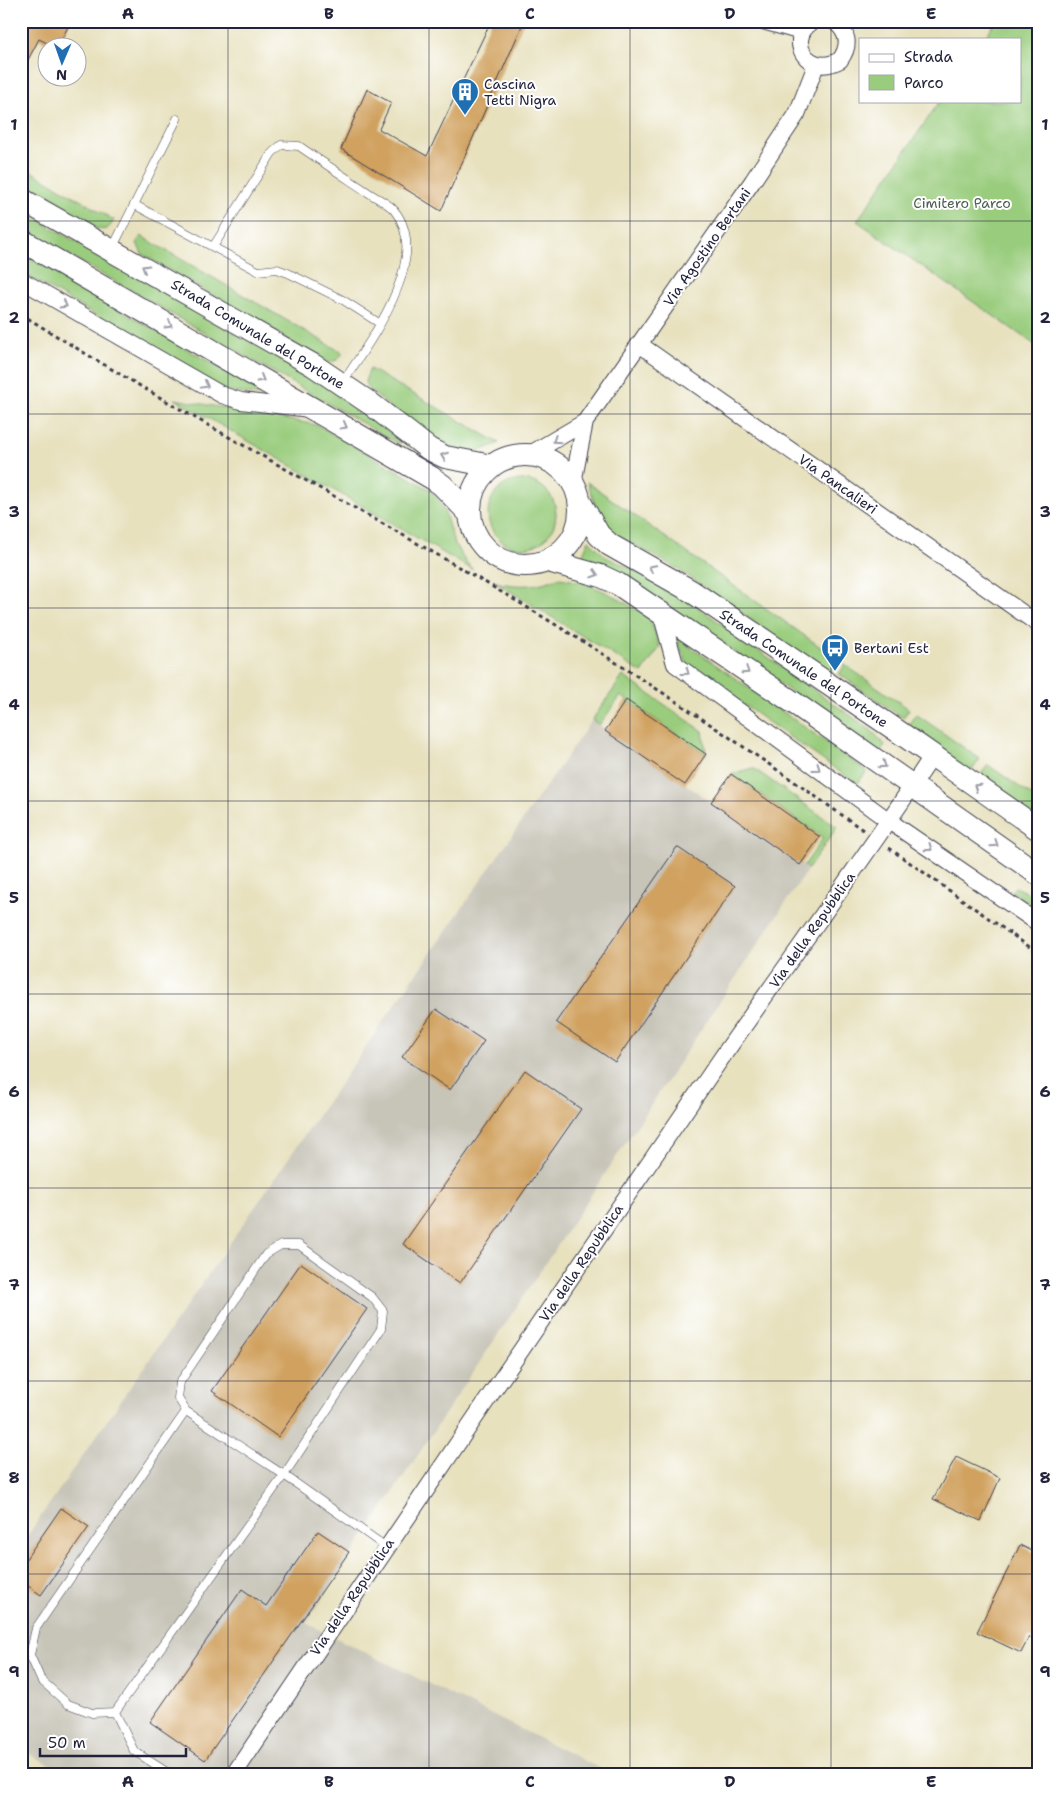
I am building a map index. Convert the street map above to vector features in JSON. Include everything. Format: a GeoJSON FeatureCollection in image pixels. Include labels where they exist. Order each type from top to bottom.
{"type":"FeatureCollection","features":[{"type":"Feature","properties":{"kind":"street"},"geometry":{"type":"LineString","coordinates":[[763,21],[808,26],[800,41],[801,51],[806,58],[816,65],[831,65],[840,60],[845,53],[847,38],[842,23]]}},
{"type":"Feature","properties":{"kind":"street","name":"Via Agostino Bertani"},"geometry":{"type":"LineString","coordinates":[[527,456],[584,422],[752,182],[797,114],[816,65]]}},
{"type":"Feature","properties":{"kind":"street","name":"Strada Comunale del Portone"},"geometry":{"type":"LineString","coordinates":[[21,198],[342,384],[429,449],[445,457],[492,466]]}},
{"type":"Feature","properties":{"kind":"street"},"geometry":{"type":"LineString","coordinates":[[21,240],[437,481],[470,514]]}},
{"type":"Feature","properties":{"kind":"street"},"geometry":{"type":"LineString","coordinates":[[21,280],[222,395],[287,408],[313,409]]}},
{"type":"Feature","properties":{"kind":"street","name":"Via Pancalieri"},"geometry":{"type":"LineString","coordinates":[[639,344],[1038,624]]}},
{"type":"Feature","properties":{"kind":"street","name":"Via Agostino Bertani"},"geometry":{"type":"LineString","coordinates":[[576,492],[584,422]]}},
{"type":"Feature","properties":{"kind":"street"},"geometry":{"type":"LineString","coordinates":[[527,456],[544,459],[556,466],[576,492],[581,511],[577,530],[565,549],[548,561],[537,564],[513,564],[490,553],[477,538],[470,514],[476,485],[492,466],[504,458],[527,456]]}},
{"type":"Feature","properties":{"kind":"street","name":"Strada Comunale del Portone"},"geometry":{"type":"LineString","coordinates":[[576,492],[598,535],[610,545],[678,583],[933,755],[1038,829]]}},
{"type":"Feature","properties":{"kind":"street"},"geometry":{"type":"LineString","coordinates":[[548,561],[601,576],[618,584],[913,785],[1038,874]]}},
{"type":"Feature","properties":{"kind":"street"},"geometry":{"type":"LineString","coordinates":[[661,613],[675,664],[889,821],[1038,923]]}},
{"type":"Feature","properties":{"kind":"street","name":"Via della Repubblica"},"geometry":{"type":"LineString","coordinates":[[234,1774],[386,1547],[718,1064],[877,839],[933,755]]}},
{"type":"Feature","properties":{"kind":"lane"},"geometry":{"type":"LineString","coordinates":[[112,249],[177,119]]}},
{"type":"Feature","properties":{"kind":"lane"},"geometry":{"type":"LineString","coordinates":[[213,247],[272,153],[281,145],[299,146],[394,209],[404,228],[407,250],[402,278],[379,323],[342,384]]}},
{"type":"Feature","properties":{"kind":"lane"},"geometry":{"type":"LineString","coordinates":[[135,205],[258,271],[277,269],[288,273],[343,300],[379,323]]}},
{"type":"Feature","properties":{"kind":"lane"},"geometry":{"type":"LineString","coordinates":[[115,1712],[284,1475],[381,1329],[383,1311],[372,1297],[299,1245],[281,1245],[266,1254],[180,1382],[178,1398],[186,1411],[284,1475],[386,1547]]}},
{"type":"Feature","properties":{"kind":"lane"},"geometry":{"type":"LineString","coordinates":[[115,1712],[92,1713],[68,1704],[42,1680],[30,1655],[36,1628],[186,1411]]}},
{"type":"Feature","properties":{"kind":"lane"},"geometry":{"type":"LineString","coordinates":[[115,1712],[134,1751],[170,1774]]}},
{"type":"Feature","properties":{"kind":"path"},"geometry":{"type":"LineString","coordinates":[[21,314],[483,581],[627,668],[735,740],[1038,953]]}},
{"type":"Feature","properties":{"kind":"shaded area"},"geometry":{"type":"Polygon","coordinates":[[[592,720],[808,869],[306,1623],[611,1774],[68,1774],[21,1750],[21,1545],[592,720]]]}},
{"type":"Feature","properties":{"kind":"green space","name":"Cimitero Parco"},"geometry":{"type":"Polygon","coordinates":[[[996,21],[1038,21],[1038,347],[857,221],[939,102],[1022,102],[1022,38],[985,38],[996,21]]]}},
{"type":"Feature","properties":{"kind":"green space"},"geometry":{"type":"Polygon","coordinates":[[[27,169],[114,220],[111,225],[104,230],[97,229],[28,190],[23,179],[27,169]]]}},
{"type":"Feature","properties":{"kind":"green space"},"geometry":{"type":"Polygon","coordinates":[[[21,210],[331,388],[401,441],[399,444],[21,228],[21,210]]]}},
{"type":"Feature","properties":{"kind":"green space"},"geometry":{"type":"Polygon","coordinates":[[[141,236],[343,353],[337,360],[328,363],[142,254],[137,243],[141,236]]]}},
{"type":"Feature","properties":{"kind":"green space"},"geometry":{"type":"Polygon","coordinates":[[[21,252],[269,397],[226,391],[21,272],[21,252]]]}},
{"type":"Feature","properties":{"kind":"green space"},"geometry":{"type":"Polygon","coordinates":[[[370,369],[499,443],[476,451],[462,451],[433,439],[367,388],[365,381],[370,369]]]}},
{"type":"Feature","properties":{"kind":"green space"},"geometry":{"type":"Polygon","coordinates":[[[175,399],[317,425],[431,490],[442,507],[458,550],[473,570],[175,399]]]}},
{"type":"Feature","properties":{"kind":"green space"},"geometry":{"type":"Polygon","coordinates":[[[515,480],[529,480],[541,485],[551,495],[556,507],[556,521],[551,533],[541,543],[529,548],[515,548],[503,543],[493,533],[488,521],[488,507],[493,495],[503,485],[515,480]]]}},
{"type":"Feature","properties":{"kind":"green space"},"geometry":{"type":"Polygon","coordinates":[[[587,482],[839,660],[828,674],[680,570],[614,534],[598,512],[587,482]]]}},
{"type":"Feature","properties":{"kind":"green space"},"geometry":{"type":"Polygon","coordinates":[[[589,540],[606,557],[668,586],[872,731],[885,745],[879,753],[618,571],[581,558],[589,540]]]}},
{"type":"Feature","properties":{"kind":"green space"},"geometry":{"type":"Polygon","coordinates":[[[558,578],[595,587],[650,618],[660,647],[642,673],[495,582],[526,585],[558,578]]]}},
{"type":"Feature","properties":{"kind":"green space"},"geometry":{"type":"Polygon","coordinates":[[[675,636],[867,771],[857,784],[688,666],[675,636]]]}},
{"type":"Feature","properties":{"kind":"green space"},"geometry":{"type":"Polygon","coordinates":[[[845,665],[909,709],[903,718],[839,674],[845,665]]]}},
{"type":"Feature","properties":{"kind":"green space"},"geometry":{"type":"Polygon","coordinates":[[[623,676],[703,731],[706,754],[621,696],[599,725],[592,720],[623,676]]]}},
{"type":"Feature","properties":{"kind":"green space"},"geometry":{"type":"Polygon","coordinates":[[[916,714],[980,759],[970,773],[906,728],[916,714]]]}},
{"type":"Feature","properties":{"kind":"green space"},"geometry":{"type":"Polygon","coordinates":[[[988,765],[1038,800],[1038,820],[978,778],[988,765]]]}},
{"type":"Feature","properties":{"kind":"green space"},"geometry":{"type":"Polygon","coordinates":[[[753,768],[837,827],[808,869],[804,866],[823,838],[731,774],[753,768]]]}},
{"type":"Feature","properties":{"kind":"green space"},"geometry":{"type":"Polygon","coordinates":[[[1015,887],[1038,898],[1038,910],[1011,891],[1015,887]]]}},
{"type":"Feature","properties":{"kind":"building"},"geometry":{"type":"Polygon","coordinates":[[[21,21],[71,21],[62,38],[38,38],[21,73],[21,21]]]}},
{"type":"Feature","properties":{"kind":"building","name":"Cascina Tetti Nigra"},"geometry":{"type":"Polygon","coordinates":[[[491,21],[524,21],[441,211],[341,149],[367,89],[391,103],[379,129],[427,156],[491,21]]]}},
{"type":"Feature","properties":{"kind":"building"},"geometry":{"type":"Polygon","coordinates":[[[626,700],[706,754],[685,785],[605,731],[626,700]]]}},
{"type":"Feature","properties":{"kind":"building"},"geometry":{"type":"Polygon","coordinates":[[[731,774],[820,837],[800,865],[711,802],[731,774]]]}},
{"type":"Feature","properties":{"kind":"building"},"geometry":{"type":"Polygon","coordinates":[[[677,847],[735,886],[615,1062],[556,1022],[677,847]]]}},
{"type":"Feature","properties":{"kind":"building"},"geometry":{"type":"Polygon","coordinates":[[[436,1009],[484,1041],[450,1090],[402,1057],[436,1009]]]}},
{"type":"Feature","properties":{"kind":"building"},"geometry":{"type":"Polygon","coordinates":[[[525,1070],[581,1109],[460,1283],[403,1244],[525,1070]]]}},
{"type":"Feature","properties":{"kind":"building"},"geometry":{"type":"Polygon","coordinates":[[[301,1263],[367,1309],[278,1437],[212,1391],[301,1263]]]}},
{"type":"Feature","properties":{"kind":"building"},"geometry":{"type":"Polygon","coordinates":[[[956,1457],[1000,1478],[981,1521],[933,1499],[956,1457]]]}},
{"type":"Feature","properties":{"kind":"building"},"geometry":{"type":"Polygon","coordinates":[[[61,1508],[89,1527],[41,1595],[21,1581],[21,1566],[61,1508]]]}},
{"type":"Feature","properties":{"kind":"building"},"geometry":{"type":"Polygon","coordinates":[[[318,1531],[349,1552],[205,1760],[150,1722],[242,1589],[266,1606],[318,1531]]]}},
{"type":"Feature","properties":{"kind":"building"},"geometry":{"type":"Polygon","coordinates":[[[1020,1545],[1038,1554],[1038,1641],[1029,1637],[1021,1653],[977,1632],[1020,1545]]]}},
{"type":"Feature","properties":{"kind":"place","name":"Cascina Tetti Nigra"},"geometry":{"type":"Point","coordinates":[465,116]}},
{"type":"Feature","properties":{"kind":"place","name":"Bertani Est"},"geometry":{"type":"Point","coordinates":[835,672]}}]}
